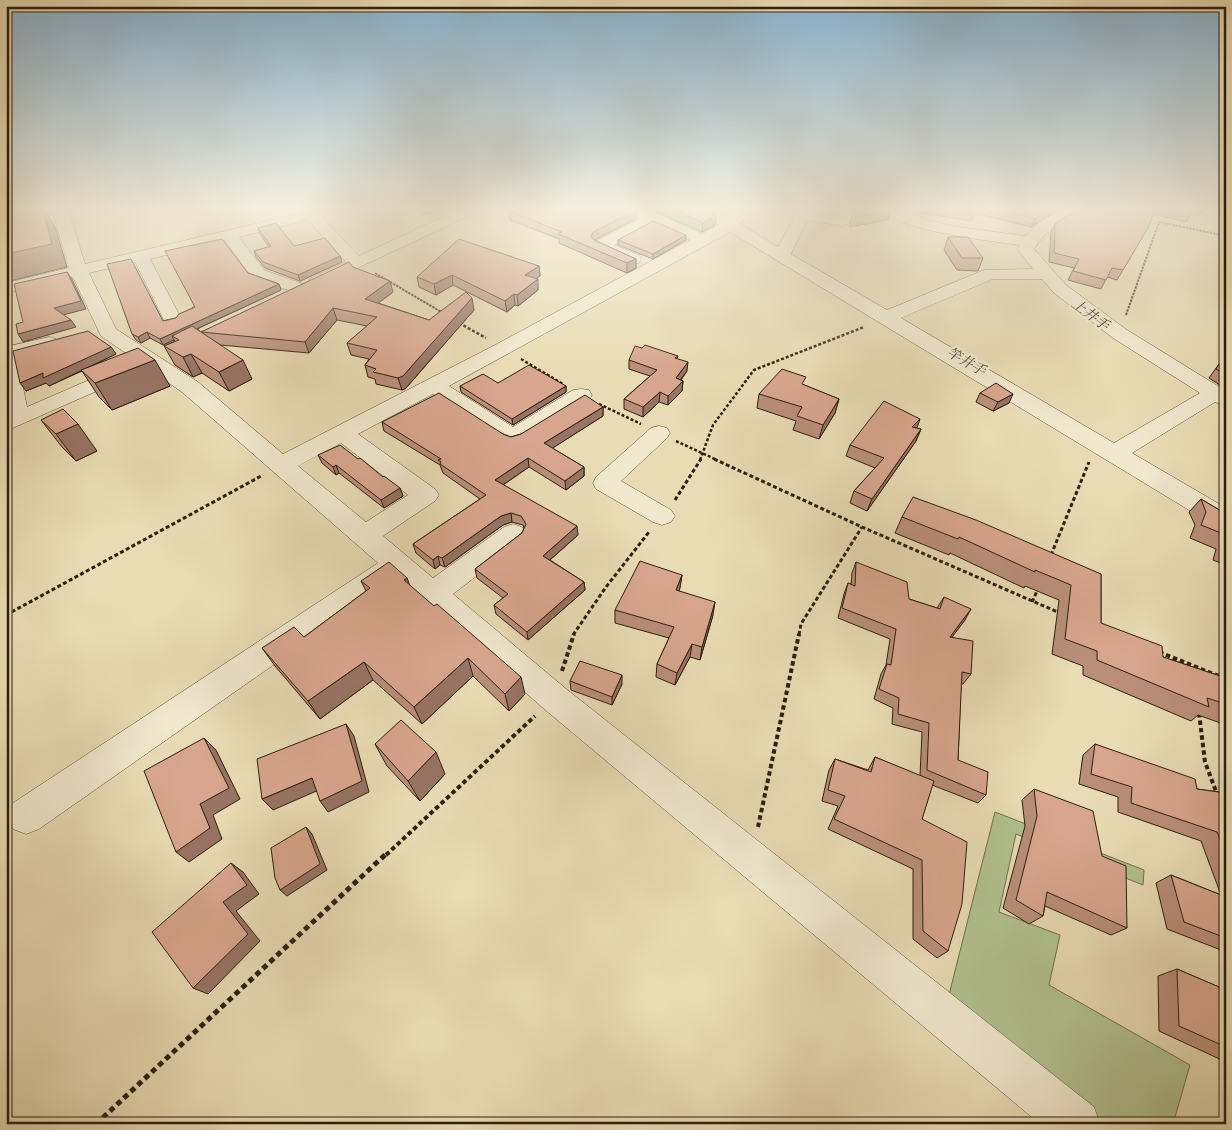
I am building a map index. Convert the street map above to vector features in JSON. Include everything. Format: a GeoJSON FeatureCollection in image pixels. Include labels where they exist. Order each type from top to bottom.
{"type":"FeatureCollection","features":[{"type":"Feature","properties":{"kind":"street"},"geometry":{"type":"LineString","coordinates":[[76,262],[88,332]]}},
{"type":"Feature","properties":{"kind":"street"},"geometry":{"type":"LineString","coordinates":[[6,288],[117,262]]}},
{"type":"Feature","properties":{"kind":"street"},"geometry":{"type":"LineString","coordinates":[[143,262],[172,318]]}},
{"type":"Feature","properties":{"kind":"street"},"geometry":{"type":"LineString","coordinates":[[249,262],[258,274],[300,289]]}},
{"type":"Feature","properties":{"kind":"street"},"geometry":{"type":"LineString","coordinates":[[640,262],[653,267]]}},
{"type":"Feature","properties":{"kind":"street"},"geometry":{"type":"LineString","coordinates":[[281,465],[433,386],[663,262]]}},
{"type":"Feature","properties":{"kind":"street"},"geometry":{"type":"LineString","coordinates":[[793,262],[1226,520]]}},
{"type":"Feature","properties":{"kind":"street"},"geometry":{"type":"LineString","coordinates":[[1037,262],[1060,289],[1120,334],[1220,397]]}},
{"type":"Feature","properties":{"kind":"street"},"geometry":{"type":"LineString","coordinates":[[273,302],[357,263]]}},
{"type":"Feature","properties":{"kind":"street"},"geometry":{"type":"LineString","coordinates":[[887,317],[990,274],[1048,274]]}},
{"type":"Feature","properties":{"kind":"street"},"geometry":{"type":"LineString","coordinates":[[157,356],[12,422],[6,354],[88,332],[108,332],[157,356],[190,387],[247,433],[281,465],[554,698],[1076,1124]]}},
{"type":"Feature","properties":{"kind":"street"},"geometry":{"type":"LineString","coordinates":[[433,386],[513,438],[581,395]]}},
{"type":"Feature","properties":{"kind":"street"},"geometry":{"type":"LineString","coordinates":[[1106,448],[1220,397]]}},
{"type":"Feature","properties":{"kind":"street"},"geometry":{"type":"LineString","coordinates":[[342,433],[426,495],[364,536]]}},
{"type":"Feature","properties":{"kind":"street"},"geometry":{"type":"LineString","coordinates":[[659,433],[605,483],[662,516]]}},
{"type":"Feature","properties":{"kind":"street"},"geometry":{"type":"LineString","coordinates":[[432,594],[513,534]]}},
{"type":"Feature","properties":{"kind":"street"},"geometry":{"type":"LineString","coordinates":[[26,816],[398,564]]}},
{"type":"Feature","properties":{"kind":"path"},"geometry":{"type":"LineString","coordinates":[[1120,334],[1145,262]]}},
{"type":"Feature","properties":{"kind":"path"},"geometry":{"type":"LineString","coordinates":[[357,263],[447,316]]}},
{"type":"Feature","properties":{"kind":"path"},"geometry":{"type":"LineString","coordinates":[[96,1124],[554,698],[573,635],[606,587],[674,500],[703,454],[713,425],[754,370],[887,317]]}},
{"type":"Feature","properties":{"kind":"path"},"geometry":{"type":"LineString","coordinates":[[455,321],[504,348],[581,395],[659,433],[862,527],[1068,616]]}},
{"type":"Feature","properties":{"kind":"path"},"geometry":{"type":"LineString","coordinates":[[1050,558],[1106,448]]}},
{"type":"Feature","properties":{"kind":"path"},"geometry":{"type":"LineString","coordinates":[[6,615],[281,465]]}},
{"type":"Feature","properties":{"kind":"path"},"geometry":{"type":"LineString","coordinates":[[751,857],[801,624],[862,527]]}},
{"type":"Feature","properties":{"kind":"path"},"geometry":{"type":"LineString","coordinates":[[1032,602],[1040,584]]}},
{"type":"Feature","properties":{"kind":"path"},"geometry":{"type":"LineString","coordinates":[[1157,651],[1226,679]]}},
{"type":"Feature","properties":{"kind":"path"},"geometry":{"type":"LineString","coordinates":[[1193,665],[1194,675]]}},
{"type":"Feature","properties":{"kind":"path"},"geometry":{"type":"LineString","coordinates":[[1198,704],[1205,762],[1219,798]]}},
{"type":"Feature","properties":{"kind":"green space"},"geometry":{"type":"Polygon","coordinates":[[[995,812],[1144,870],[1143,885],[1016,834],[999,912],[1060,935],[1049,985],[1190,1065],[1173,1124],[1099,1124],[948,999],[995,812]]]}},
{"type":"Feature","properties":{"kind":"building"},"geometry":{"type":"Polygon","coordinates":[[[132,262],[163,321],[176,318],[179,314],[195,307],[171,262],[239,262],[248,273],[279,284],[160,339],[147,332],[138,337],[132,334],[107,264],[132,262]]]}},
{"type":"Feature","properties":{"kind":"building"},"geometry":{"type":"Polygon","coordinates":[[[263,262],[327,262],[298,275],[263,262]]]}},
{"type":"Feature","properties":{"kind":"building"},"geometry":{"type":"Polygon","coordinates":[[[349,262],[353,267],[390,281],[365,299],[429,320],[466,292],[472,298],[403,376],[398,378],[373,372],[376,369],[365,365],[377,350],[347,343],[377,317],[333,308],[305,342],[201,332],[349,262]]]}},
{"type":"Feature","properties":{"kind":"building"},"geometry":{"type":"Polygon","coordinates":[[[434,262],[526,262],[539,266],[525,275],[538,279],[517,295],[514,294],[505,301],[452,275],[434,284],[417,277],[434,262]]]}},
{"type":"Feature","properties":{"kind":"building"},"geometry":{"type":"Polygon","coordinates":[[[1078,262],[1128,262],[1123,270],[1112,268],[1106,280],[1073,271],[1078,262]]]}},
{"type":"Feature","properties":{"kind":"building"},"geometry":{"type":"Polygon","coordinates":[[[67,272],[81,301],[54,308],[71,320],[18,334],[16,324],[23,322],[14,284],[67,272]]]}},
{"type":"Feature","properties":{"kind":"building"},"geometry":{"type":"Polygon","coordinates":[[[192,326],[243,360],[219,372],[191,354],[183,357],[164,346],[179,340],[172,336],[192,326]]]}},
{"type":"Feature","properties":{"kind":"building"},"geometry":{"type":"Polygon","coordinates":[[[88,331],[111,347],[43,378],[43,373],[20,383],[13,351],[88,331]]]}},
{"type":"Feature","properties":{"kind":"building"},"geometry":{"type":"Polygon","coordinates":[[[645,345],[678,356],[675,358],[688,362],[676,378],[683,381],[668,396],[660,392],[643,407],[624,399],[657,370],[629,360],[635,346],[642,348],[645,345]]]}},
{"type":"Feature","properties":{"kind":"building"},"geometry":{"type":"Polygon","coordinates":[[[138,348],[155,360],[95,383],[81,370],[138,348]]]}},
{"type":"Feature","properties":{"kind":"building"},"geometry":{"type":"Polygon","coordinates":[[[1219,364],[1226,366],[1226,375],[1216,369],[1219,364]]]}},
{"type":"Feature","properties":{"kind":"building"},"geometry":{"type":"Polygon","coordinates":[[[529,365],[566,386],[512,419],[460,386],[483,374],[498,383],[529,365]]]}},
{"type":"Feature","properties":{"kind":"building"},"geometry":{"type":"Polygon","coordinates":[[[782,369],[806,377],[802,384],[839,399],[823,425],[797,416],[802,407],[759,394],[782,369]]]}},
{"type":"Feature","properties":{"kind":"building"},"geometry":{"type":"Polygon","coordinates":[[[996,383],[1013,394],[998,402],[980,393],[996,383]]]}},
{"type":"Feature","properties":{"kind":"building"},"geometry":{"type":"Polygon","coordinates":[[[439,393],[503,434],[511,437],[521,434],[585,395],[603,407],[544,443],[584,467],[565,481],[528,458],[495,480],[577,526],[543,556],[584,582],[527,632],[494,605],[508,594],[475,569],[522,533],[526,524],[521,516],[511,513],[501,516],[442,558],[438,556],[433,560],[413,544],[486,495],[440,464],[441,462],[438,460],[441,459],[382,422],[439,393]]]}},
{"type":"Feature","properties":{"kind":"building"},"geometry":{"type":"Polygon","coordinates":[[[884,401],[920,419],[912,427],[921,429],[872,499],[854,491],[884,458],[850,445],[884,401]]]}},
{"type":"Feature","properties":{"kind":"building"},"geometry":{"type":"Polygon","coordinates":[[[63,409],[78,424],[56,434],[41,420],[63,409]]]}},
{"type":"Feature","properties":{"kind":"building"},"geometry":{"type":"Polygon","coordinates":[[[340,445],[400,488],[381,500],[336,465],[333,467],[318,455],[340,445]]]}},
{"type":"Feature","properties":{"kind":"building"},"geometry":{"type":"Polygon","coordinates":[[[913,497],[976,520],[1101,574],[1101,623],[1162,646],[1163,657],[1226,678],[1226,704],[1207,698],[1209,707],[1097,660],[1097,651],[1065,639],[1071,585],[1035,570],[1035,572],[959,537],[958,539],[902,517],[913,497]]]}},
{"type":"Feature","properties":{"kind":"building"},"geometry":{"type":"Polygon","coordinates":[[[1201,499],[1226,514],[1226,535],[1201,525],[1206,512],[1201,499]]]}},
{"type":"Feature","properties":{"kind":"building"},"geometry":{"type":"Polygon","coordinates":[[[640,561],[682,575],[676,590],[715,602],[702,647],[692,644],[677,673],[657,664],[674,627],[615,610],[640,561]]]}},
{"type":"Feature","properties":{"kind":"building"},"geometry":{"type":"Polygon","coordinates":[[[389,562],[407,578],[404,580],[434,606],[437,604],[521,677],[505,694],[468,658],[414,707],[364,662],[308,701],[262,648],[294,627],[304,637],[370,588],[361,581],[389,562]]]}},
{"type":"Feature","properties":{"kind":"building"},"geometry":{"type":"Polygon","coordinates":[[[856,562],[907,582],[909,599],[940,609],[944,597],[971,609],[950,637],[973,641],[971,674],[962,672],[958,760],[988,772],[986,795],[927,770],[929,723],[898,714],[899,698],[879,689],[887,664],[891,665],[896,629],[842,608],[848,583],[855,586],[856,562]]]}},
{"type":"Feature","properties":{"kind":"building"},"geometry":{"type":"Polygon","coordinates":[[[580,661],[622,675],[612,697],[570,681],[580,661]]]}},
{"type":"Feature","properties":{"kind":"building"},"geometry":{"type":"Polygon","coordinates":[[[401,720],[436,752],[408,781],[375,744],[401,720]]]}},
{"type":"Feature","properties":{"kind":"building"},"geometry":{"type":"Polygon","coordinates":[[[346,724],[362,781],[320,801],[312,778],[262,799],[257,759],[346,724]]]}},
{"type":"Feature","properties":{"kind":"building"},"geometry":{"type":"Polygon","coordinates":[[[204,738],[229,788],[200,804],[210,828],[176,852],[144,771],[204,738]]]}},
{"type":"Feature","properties":{"kind":"building"},"geometry":{"type":"Polygon","coordinates":[[[1095,744],[1195,779],[1197,789],[1226,793],[1226,854],[1217,832],[1131,803],[1132,787],[1091,774],[1095,744]]]}},
{"type":"Feature","properties":{"kind":"building"},"geometry":{"type":"Polygon","coordinates":[[[875,757],[934,781],[922,819],[967,842],[962,904],[948,951],[923,931],[922,860],[834,819],[845,796],[828,790],[835,759],[871,772],[875,757]]]}},
{"type":"Feature","properties":{"kind":"building"},"geometry":{"type":"Polygon","coordinates":[[[1034,789],[1093,811],[1102,856],[1126,866],[1127,928],[1047,892],[1043,916],[1016,900],[1037,816],[1034,789]]]}},
{"type":"Feature","properties":{"kind":"building"},"geometry":{"type":"Polygon","coordinates":[[[306,827],[320,864],[280,890],[275,878],[271,848],[306,827]]]}},
{"type":"Feature","properties":{"kind":"building"},"geometry":{"type":"Polygon","coordinates":[[[231,863],[247,885],[223,902],[248,934],[193,988],[152,932],[231,863]]]}},
{"type":"Feature","properties":{"kind":"building"},"geometry":{"type":"Polygon","coordinates":[[[1171,875],[1226,897],[1226,938],[1184,922],[1171,875]]]}},
{"type":"Feature","properties":{"kind":"building"},"geometry":{"type":"Polygon","coordinates":[[[1177,969],[1226,990],[1226,1047],[1179,1026],[1177,969]]]}},
{"type":"Feature","properties":{"kind":"water label","name":"上井手"},"geometry":{"type":"Point","coordinates":[1090,315]}},
{"type":"Feature","properties":{"kind":"water label","name":"竿井手"},"geometry":{"type":"Point","coordinates":[966,362]}}]}
